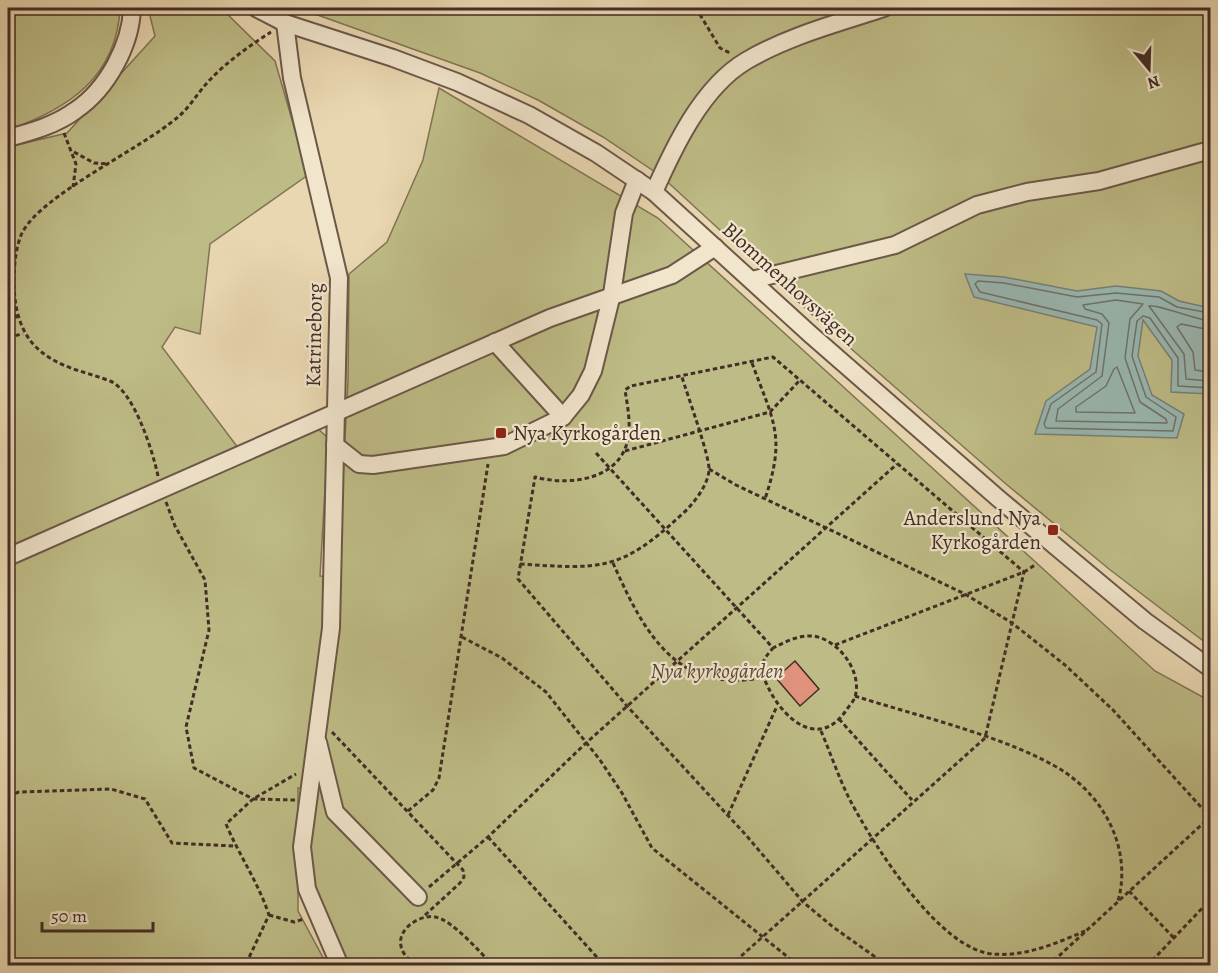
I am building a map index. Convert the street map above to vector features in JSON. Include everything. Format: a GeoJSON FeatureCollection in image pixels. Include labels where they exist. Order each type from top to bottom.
{"type":"FeatureCollection","features":[{"type":"Feature","properties":{"kind":"street"},"geometry":{"type":"LineString","coordinates":[[8,138],[58,121],[77,110],[94,93],[121,54],[132,8]]}},
{"type":"Feature","properties":{"kind":"street","name":"Blommenhovsvägen"},"geometry":{"type":"LineString","coordinates":[[256,8],[285,23],[393,58],[457,82],[529,115],[596,153],[637,180],[654,192],[999,499],[1145,621],[1210,668]]}},
{"type":"Feature","properties":{"kind":"street"},"geometry":{"type":"LineString","coordinates":[[654,192],[672,151],[690,121],[716,88],[745,62],[794,38],[884,8]]}},
{"type":"Feature","properties":{"kind":"street","name":"Katrineborg"},"geometry":{"type":"LineString","coordinates":[[285,23],[292,78],[339,278],[331,628],[306,801],[302,867],[317,916],[340,966]]}},
{"type":"Feature","properties":{"kind":"street"},"geometry":{"type":"LineString","coordinates":[[752,280],[895,244],[977,205],[1027,192],[1099,181],[1210,150]]}},
{"type":"Feature","properties":{"kind":"street"},"geometry":{"type":"LineString","coordinates":[[335,446],[359,464],[373,465],[490,448],[518,441],[563,417],[581,395],[593,371],[612,294],[624,213],[637,180]]}},
{"type":"Feature","properties":{"kind":"street"},"geometry":{"type":"LineString","coordinates":[[8,557],[495,342],[612,294],[646,286],[672,275],[716,247]]}},
{"type":"Feature","properties":{"kind":"street"},"geometry":{"type":"LineString","coordinates":[[495,342],[563,417]]}},
{"type":"Feature","properties":{"kind":"street"},"geometry":{"type":"LineString","coordinates":[[316,735],[335,812],[417,897]]}},
{"type":"Feature","properties":{"kind":"path"},"geometry":{"type":"LineString","coordinates":[[696,8],[720,48],[745,62]]}},
{"type":"Feature","properties":{"kind":"path"},"geometry":{"type":"LineString","coordinates":[[285,23],[251,45],[209,81],[179,117],[111,164],[49,202],[23,232],[14,264],[14,297],[24,334],[49,359],[83,374],[113,382],[137,411],[153,451],[161,489],[175,526],[204,580],[209,630],[186,727],[194,768],[253,799],[306,801]]}},
{"type":"Feature","properties":{"kind":"path"},"geometry":{"type":"LineString","coordinates":[[72,188],[76,164],[73,150],[94,163],[111,164]]}},
{"type":"Feature","properties":{"kind":"path"},"geometry":{"type":"LineString","coordinates":[[8,310],[19,320]]}},
{"type":"Feature","properties":{"kind":"path"},"geometry":{"type":"LineString","coordinates":[[8,337],[24,334]]}},
{"type":"Feature","properties":{"kind":"path"},"geometry":{"type":"LineString","coordinates":[[625,451],[630,424],[626,390],[632,386],[773,357],[1024,572]]}},
{"type":"Feature","properties":{"kind":"path"},"geometry":{"type":"LineString","coordinates":[[752,363],[778,436],[778,452],[765,499]]}},
{"type":"Feature","properties":{"kind":"path"},"geometry":{"type":"LineString","coordinates":[[520,564],[570,567],[614,563],[651,544],[685,512],[703,487],[709,469],[682,376]]}},
{"type":"Feature","properties":{"kind":"path"},"geometry":{"type":"LineString","coordinates":[[800,380],[770,412],[625,451],[610,467],[591,477],[560,481],[535,477],[518,579],[627,706],[803,902],[833,927],[888,966]]}},
{"type":"Feature","properties":{"kind":"path"},"geometry":{"type":"LineString","coordinates":[[408,811],[433,790],[440,778],[490,448]]}},
{"type":"Feature","properties":{"kind":"path"},"geometry":{"type":"LineString","coordinates":[[596,453],[773,648]]}},
{"type":"Feature","properties":{"kind":"path"},"geometry":{"type":"LineString","coordinates":[[417,897],[488,837],[586,743],[897,464]]}},
{"type":"Feature","properties":{"kind":"path"},"geometry":{"type":"LineString","coordinates":[[709,469],[765,499],[965,594],[1012,623],[1065,664],[1113,710],[1210,817],[1048,966]]}},
{"type":"Feature","properties":{"kind":"path"},"geometry":{"type":"LineString","coordinates":[[614,563],[644,627],[676,662],[713,678],[730,680],[764,678]]}},
{"type":"Feature","properties":{"kind":"path"},"geometry":{"type":"LineString","coordinates":[[835,645],[1024,572],[1035,565]]}},
{"type":"Feature","properties":{"kind":"path"},"geometry":{"type":"LineString","coordinates":[[730,966],[803,902],[912,800],[985,738],[1024,572]]}},
{"type":"Feature","properties":{"kind":"path"},"geometry":{"type":"LineString","coordinates":[[811,636],[824,638],[835,645],[849,661],[855,676],[855,696],[839,719],[821,730],[804,727],[777,706],[764,678],[762,668],[765,657],[773,648],[793,639],[811,636]]}},
{"type":"Feature","properties":{"kind":"path"},"geometry":{"type":"LineString","coordinates":[[462,637],[502,658],[546,692],[622,793],[652,848],[799,966]]}},
{"type":"Feature","properties":{"kind":"path"},"geometry":{"type":"LineString","coordinates":[[855,696],[1025,752],[1056,768],[1090,795],[1112,825],[1123,868],[1118,901]]}},
{"type":"Feature","properties":{"kind":"path"},"geometry":{"type":"LineString","coordinates":[[728,816],[777,706]]}},
{"type":"Feature","properties":{"kind":"path"},"geometry":{"type":"LineString","coordinates":[[318,718],[463,870],[460,883],[405,930],[401,938],[401,947],[415,966]]}},
{"type":"Feature","properties":{"kind":"path"},"geometry":{"type":"LineString","coordinates":[[839,719],[912,800]]}},
{"type":"Feature","properties":{"kind":"path"},"geometry":{"type":"LineString","coordinates":[[821,730],[850,800],[872,838],[930,916],[958,941],[974,950],[992,954],[1014,954],[1086,931]]}},
{"type":"Feature","properties":{"kind":"path"},"geometry":{"type":"LineString","coordinates":[[244,965],[256,946],[269,915],[260,888],[235,846],[226,824],[253,799],[311,766]]}},
{"type":"Feature","properties":{"kind":"path"},"geometry":{"type":"LineString","coordinates":[[8,796],[19,792],[111,789],[145,799],[172,843],[235,846]]}},
{"type":"Feature","properties":{"kind":"path"},"geometry":{"type":"LineString","coordinates":[[488,837],[605,966]]}},
{"type":"Feature","properties":{"kind":"path"},"geometry":{"type":"LineString","coordinates":[[1129,891],[1174,938]]}},
{"type":"Feature","properties":{"kind":"path"},"geometry":{"type":"LineString","coordinates":[[1147,966],[1210,900]]}},
{"type":"Feature","properties":{"kind":"path"},"geometry":{"type":"LineString","coordinates":[[269,915],[294,922],[317,916]]}},
{"type":"Feature","properties":{"kind":"path"},"geometry":{"type":"LineString","coordinates":[[424,916],[436,917],[448,922],[494,966]]}},
{"type":"Feature","properties":{"kind":"green space"},"geometry":{"type":"Polygon","coordinates":[[[15,8],[120,8],[117,32],[110,53],[99,71],[85,87],[50,112],[8,130],[8,27],[15,8]]]}},
{"type":"Feature","properties":{"kind":"green space","name":"Nya kyrkogården"},"geometry":{"type":"Polygon","coordinates":[[[148,8],[221,8],[275,61],[308,175],[210,244],[200,334],[175,327],[162,347],[248,461],[318,429],[328,438],[320,576],[338,577],[348,380],[349,274],[387,242],[423,160],[439,88],[658,218],[1155,671],[1210,701],[1210,965],[348,965],[312,882],[307,858],[312,792],[298,788],[298,911],[327,965],[8,965],[8,147],[67,133],[155,36],[148,8]]]}},
{"type":"Feature","properties":{"kind":"green space"},"geometry":{"type":"Polygon","coordinates":[[[298,8],[1210,8],[1210,646],[1109,569],[1006,484],[817,319],[661,176],[603,137],[538,100],[480,73],[298,8]]]}},
{"type":"Feature","properties":{"kind":"water"},"geometry":{"type":"Polygon","coordinates":[[[965,274],[1004,277],[1077,291],[1116,286],[1161,291],[1179,301],[1210,308],[1210,394],[1171,392],[1172,360],[1143,320],[1138,356],[1152,395],[1184,414],[1177,438],[1035,434],[1046,401],[1090,369],[1097,327],[974,297],[965,274]]]}},
{"type":"Feature","properties":{"kind":"building"},"geometry":{"type":"Polygon","coordinates":[[[795,661],[819,689],[800,706],[776,678],[795,661]]]}},
{"type":"Feature","properties":{"kind":"place","name":"Nya Kyrkogården"},"geometry":{"type":"Point","coordinates":[501,433]}},
{"type":"Feature","properties":{"kind":"place","name":"Anderslund Nya Kyrkogården"},"geometry":{"type":"Point","coordinates":[1053,530]}}]}
